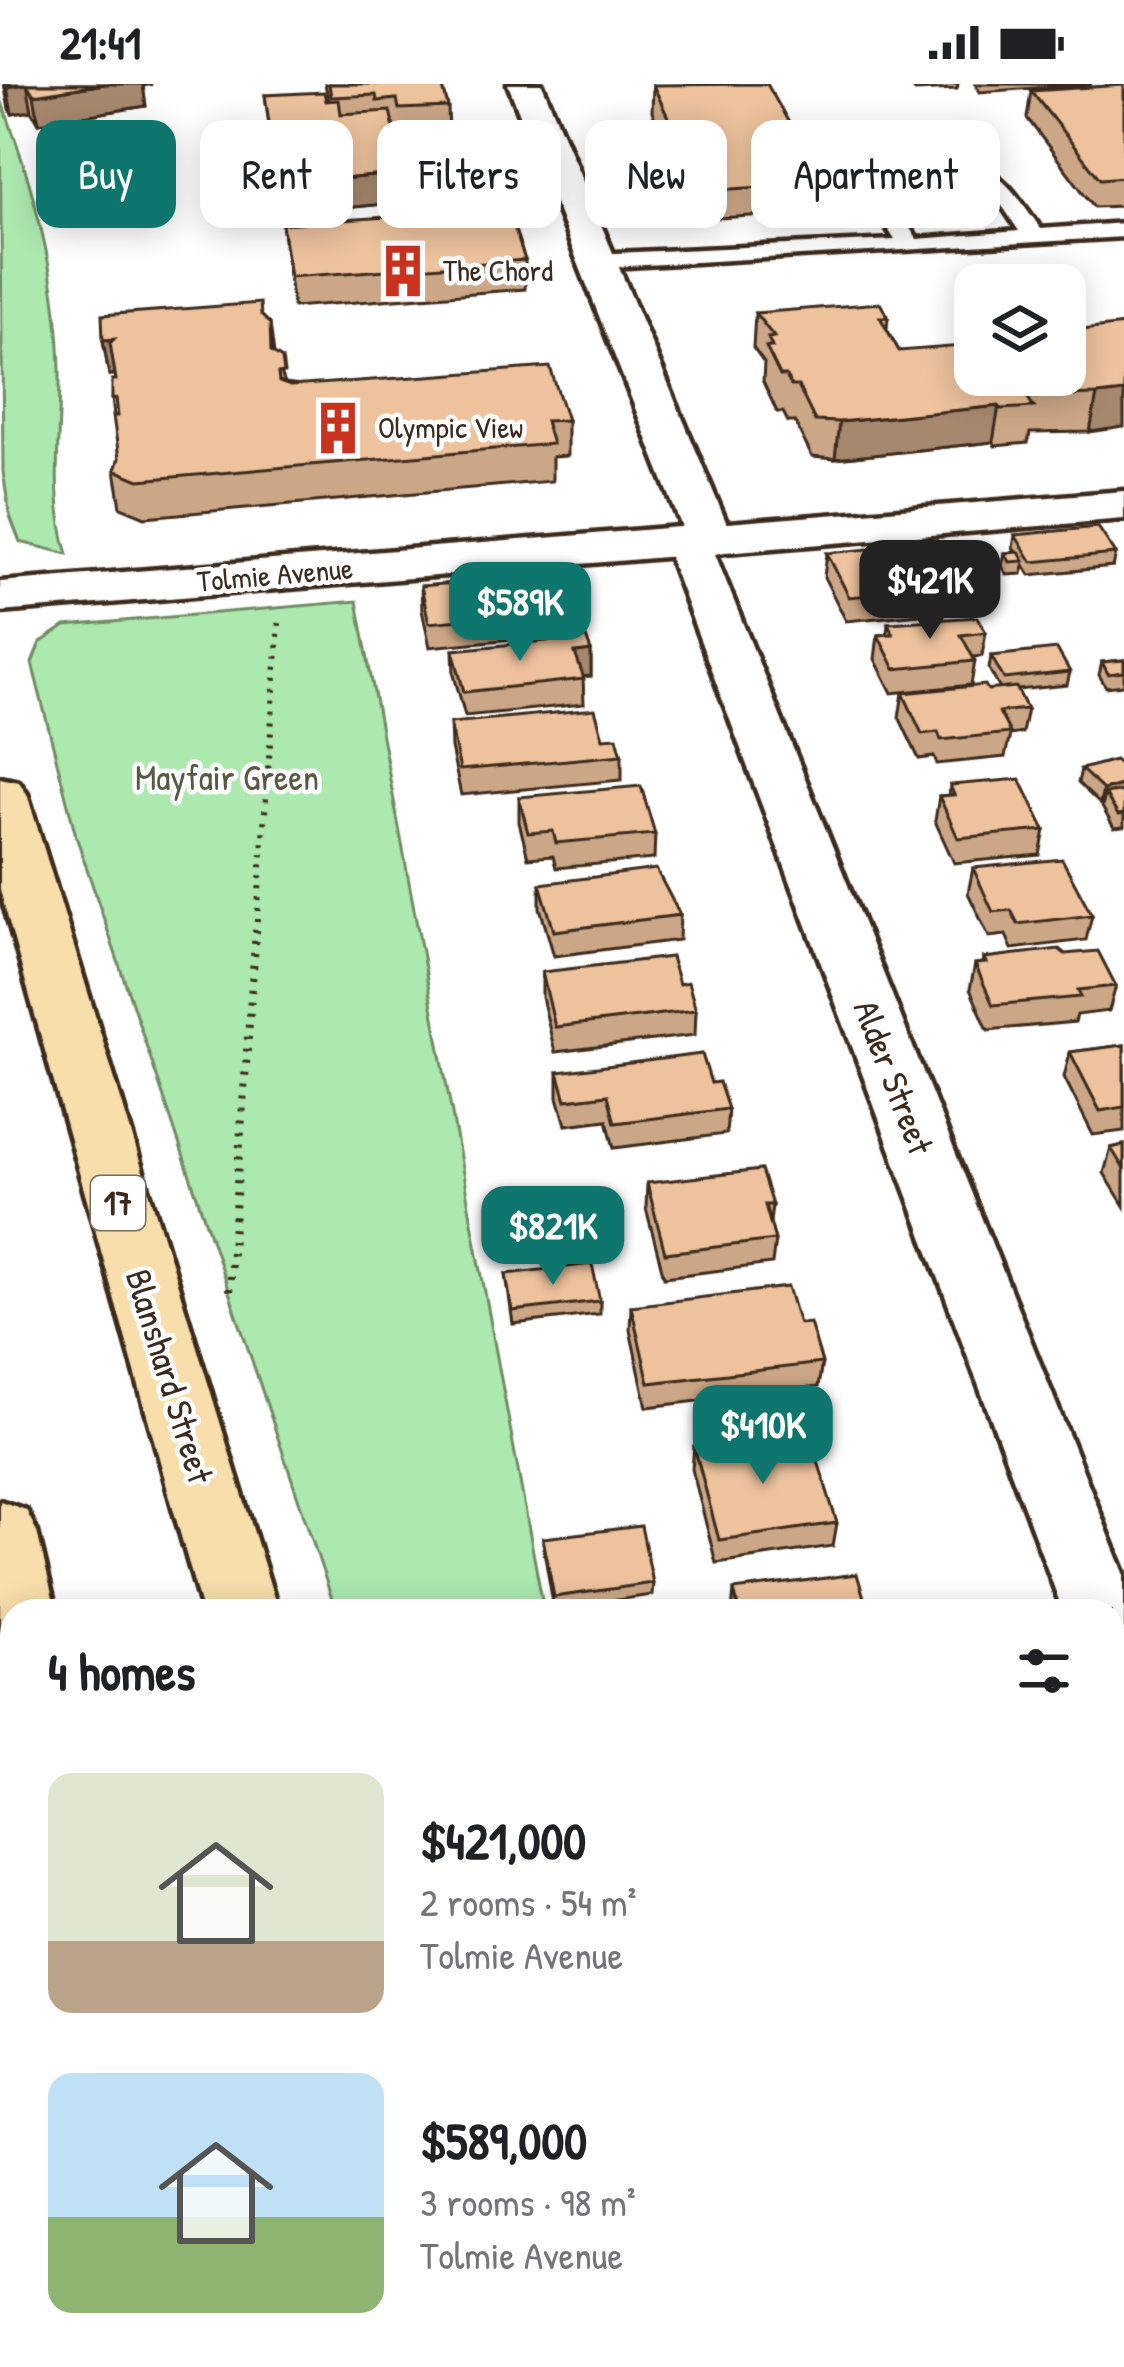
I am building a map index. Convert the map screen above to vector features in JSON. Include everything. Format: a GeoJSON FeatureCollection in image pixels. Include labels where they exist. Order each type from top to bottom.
{"type":"FeatureCollection","features":[{"type":"Feature","properties":{"kind":"main road","name":"Blanshard Street"},"geometry":{"type":"LineString","coordinates":[[0,794],[236,1599]]}},
{"type":"Feature","properties":{"kind":"main road"},"geometry":{"type":"LineString","coordinates":[[0,1532],[15,1599]]}},
{"type":"Feature","properties":{"kind":"street","name":"Alder Street"},"geometry":{"type":"LineString","coordinates":[[525,84],[1096,1599]]}},
{"type":"Feature","properties":{"kind":"street","name":"Tolmie Avenue"},"geometry":{"type":"LineString","coordinates":[[0,597],[1124,505]]}},
{"type":"Feature","properties":{"kind":"lane"},"geometry":{"type":"LineString","coordinates":[[910,246],[869,183],[884,169],[952,165],[988,176],[1035,237]]}},
{"type":"Feature","properties":{"kind":"lane"},"geometry":{"type":"LineString","coordinates":[[594,261],[1124,230]]}},
{"type":"Feature","properties":{"kind":"path"},"geometry":{"type":"LineString","coordinates":[[229,1292],[248,1087],[282,574]]}},
{"type":"Feature","properties":{"kind":"green space"},"geometry":{"type":"Polygon","coordinates":[[[0,97],[33,196],[36,228],[40,228],[49,265],[60,369],[57,485],[68,554],[20,542],[3,472],[0,97]]]}},
{"type":"Feature","properties":{"kind":"green space","name":"Mayfair Green"},"geometry":{"type":"Polygon","coordinates":[[[357,601],[542,1599],[332,1599],[76,836],[32,663],[40,643],[65,626],[357,601]]]}},
{"type":"Feature","properties":{"kind":"building"},"geometry":{"type":"Polygon","coordinates":[[[27,84],[105,84],[34,95],[27,84]]]}},
{"type":"Feature","properties":{"kind":"building"},"geometry":{"type":"Polygon","coordinates":[[[329,84],[442,84],[448,107],[399,109],[397,99],[377,101],[376,95],[331,97],[329,84]]]}},
{"type":"Feature","properties":{"kind":"building"},"geometry":{"type":"Polygon","coordinates":[[[767,84],[787,120],[751,120],[751,188],[727,189],[727,120],[669,120],[653,85],[767,84]]]}},
{"type":"Feature","properties":{"kind":"building"},"geometry":{"type":"Polygon","coordinates":[[[1124,85],[1124,177],[1100,179],[1031,91],[1124,85]]]}},
{"type":"Feature","properties":{"kind":"building"},"geometry":{"type":"Polygon","coordinates":[[[324,92],[326,101],[339,100],[341,114],[390,111],[392,120],[377,120],[377,176],[353,178],[353,120],[269,120],[265,95],[324,92]]]}},
{"type":"Feature","properties":{"kind":"building"},"geometry":{"type":"Polygon","coordinates":[[[377,218],[377,228],[514,228],[525,260],[290,277],[283,228],[353,228],[353,219],[377,218]]]}},
{"type":"Feature","properties":{"kind":"building","name":"Olympic View"},"geometry":{"type":"Polygon","coordinates":[[[260,303],[261,315],[270,324],[271,352],[282,359],[284,373],[278,374],[279,382],[290,386],[550,367],[567,420],[545,421],[552,444],[139,480],[115,470],[119,458],[113,416],[118,416],[116,398],[112,399],[112,380],[116,380],[110,343],[114,339],[103,340],[102,315],[260,303]]]}},
{"type":"Feature","properties":{"kind":"building"},"geometry":{"type":"Polygon","coordinates":[[[880,303],[888,317],[880,317],[899,351],[954,347],[954,396],[1062,396],[1027,397],[1034,407],[815,421],[798,386],[780,376],[766,347],[772,347],[768,338],[774,337],[755,313],[880,303]]]}},
{"type":"Feature","properties":{"kind":"building"},"geometry":{"type":"Polygon","coordinates":[[[1124,325],[1124,392],[1086,395],[1086,330],[1124,325]]]}},
{"type":"Feature","properties":{"kind":"building"},"geometry":{"type":"Polygon","coordinates":[[[1098,527],[1116,554],[1032,562],[1015,535],[1098,527]]]}},
{"type":"Feature","properties":{"kind":"building"},"geometry":{"type":"Polygon","coordinates":[[[900,546],[924,590],[849,597],[827,553],[900,546]]]}},
{"type":"Feature","properties":{"kind":"building"},"geometry":{"type":"Polygon","coordinates":[[[1019,552],[1024,561],[1010,562],[1005,553],[1019,552]]]}},
{"type":"Feature","properties":{"kind":"building"},"geometry":{"type":"Polygon","coordinates":[[[541,571],[544,579],[564,577],[574,609],[429,623],[421,586],[541,571]]]}},
{"type":"Feature","properties":{"kind":"building"},"geometry":{"type":"Polygon","coordinates":[[[977,617],[986,632],[961,635],[975,661],[895,669],[878,635],[893,634],[888,623],[977,617]]]}},
{"type":"Feature","properties":{"kind":"building"},"geometry":{"type":"Polygon","coordinates":[[[586,637],[591,651],[575,653],[584,679],[464,692],[453,650],[586,637]]]}},
{"type":"Feature","properties":{"kind":"building"},"geometry":{"type":"Polygon","coordinates":[[[1057,649],[1070,672],[1004,679],[991,656],[1057,649]]]}},
{"type":"Feature","properties":{"kind":"building"},"geometry":{"type":"Polygon","coordinates":[[[1124,660],[1124,672],[1108,674],[1102,662],[1124,660]]]}},
{"type":"Feature","properties":{"kind":"building"},"geometry":{"type":"Polygon","coordinates":[[[985,685],[988,690],[1016,687],[1027,709],[999,712],[1010,733],[941,740],[938,732],[922,734],[903,693],[985,685]]]}},
{"type":"Feature","properties":{"kind":"building"},"geometry":{"type":"Polygon","coordinates":[[[595,709],[603,738],[617,737],[622,755],[460,770],[450,723],[595,709]]]}},
{"type":"Feature","properties":{"kind":"building"},"geometry":{"type":"Polygon","coordinates":[[[1115,760],[1124,768],[1124,784],[1103,790],[1081,769],[1115,760]]]}},
{"type":"Feature","properties":{"kind":"building"},"geometry":{"type":"Polygon","coordinates":[[[1020,779],[1045,830],[958,838],[939,796],[954,795],[950,785],[1020,779]]]}},
{"type":"Feature","properties":{"kind":"building"},"geometry":{"type":"Polygon","coordinates":[[[641,786],[655,834],[556,843],[553,831],[528,833],[519,797],[641,786]]]}},
{"type":"Feature","properties":{"kind":"building"},"geometry":{"type":"Polygon","coordinates":[[[1124,791],[1124,814],[1118,815],[1105,794],[1124,791]]]}},
{"type":"Feature","properties":{"kind":"building"},"geometry":{"type":"Polygon","coordinates":[[[1062,859],[1092,915],[1018,924],[1011,910],[993,912],[973,868],[1062,859]]]}},
{"type":"Feature","properties":{"kind":"building"},"geometry":{"type":"Polygon","coordinates":[[[656,869],[680,915],[554,931],[540,884],[656,869]]]}},
{"type":"Feature","properties":{"kind":"building"},"geometry":{"type":"Polygon","coordinates":[[[1059,949],[1065,954],[1098,951],[1116,986],[1078,990],[1081,997],[993,1005],[975,964],[987,963],[984,958],[1059,949]]]}},
{"type":"Feature","properties":{"kind":"building"},"geometry":{"type":"Polygon","coordinates":[[[671,957],[679,984],[688,982],[696,1010],[555,1027],[542,972],[671,957]]]}},
{"type":"Feature","properties":{"kind":"building"},"geometry":{"type":"Polygon","coordinates":[[[1124,1045],[1124,1107],[1100,1111],[1070,1052],[1124,1045]]]}},
{"type":"Feature","properties":{"kind":"building"},"geometry":{"type":"Polygon","coordinates":[[[702,1054],[711,1083],[719,1082],[728,1109],[615,1123],[608,1095],[566,1100],[558,1072],[702,1054]]]}},
{"type":"Feature","properties":{"kind":"building"},"geometry":{"type":"Polygon","coordinates":[[[1124,1145],[1124,1169],[1111,1148],[1124,1145]]]}},
{"type":"Feature","properties":{"kind":"building"},"geometry":{"type":"Polygon","coordinates":[[[761,1170],[772,1205],[765,1205],[775,1240],[665,1253],[647,1183],[761,1170]]]}},
{"type":"Feature","properties":{"kind":"building"},"geometry":{"type":"Polygon","coordinates":[[[592,1264],[600,1301],[512,1311],[506,1274],[592,1264]]]}},
{"type":"Feature","properties":{"kind":"building"},"geometry":{"type":"Polygon","coordinates":[[[788,1287],[799,1324],[810,1323],[822,1363],[649,1383],[631,1306],[788,1287]]]}},
{"type":"Feature","properties":{"kind":"building"},"geometry":{"type":"Polygon","coordinates":[[[789,1433],[795,1451],[814,1448],[837,1523],[719,1540],[694,1446],[789,1433]]]}},
{"type":"Feature","properties":{"kind":"building"},"geometry":{"type":"Polygon","coordinates":[[[641,1526],[653,1583],[554,1597],[543,1538],[641,1526]]]}},
{"type":"Feature","properties":{"kind":"building"},"geometry":{"type":"Polygon","coordinates":[[[857,1574],[864,1599],[736,1599],[734,1590],[857,1574]]]}},
{"type":"Feature","properties":{"kind":"place","name":"The Chord"},"geometry":{"type":"Point","coordinates":[403,271]}},
{"type":"Feature","properties":{"kind":"place","name":"Olympic View"},"geometry":{"type":"Point","coordinates":[338,428]}}]}
